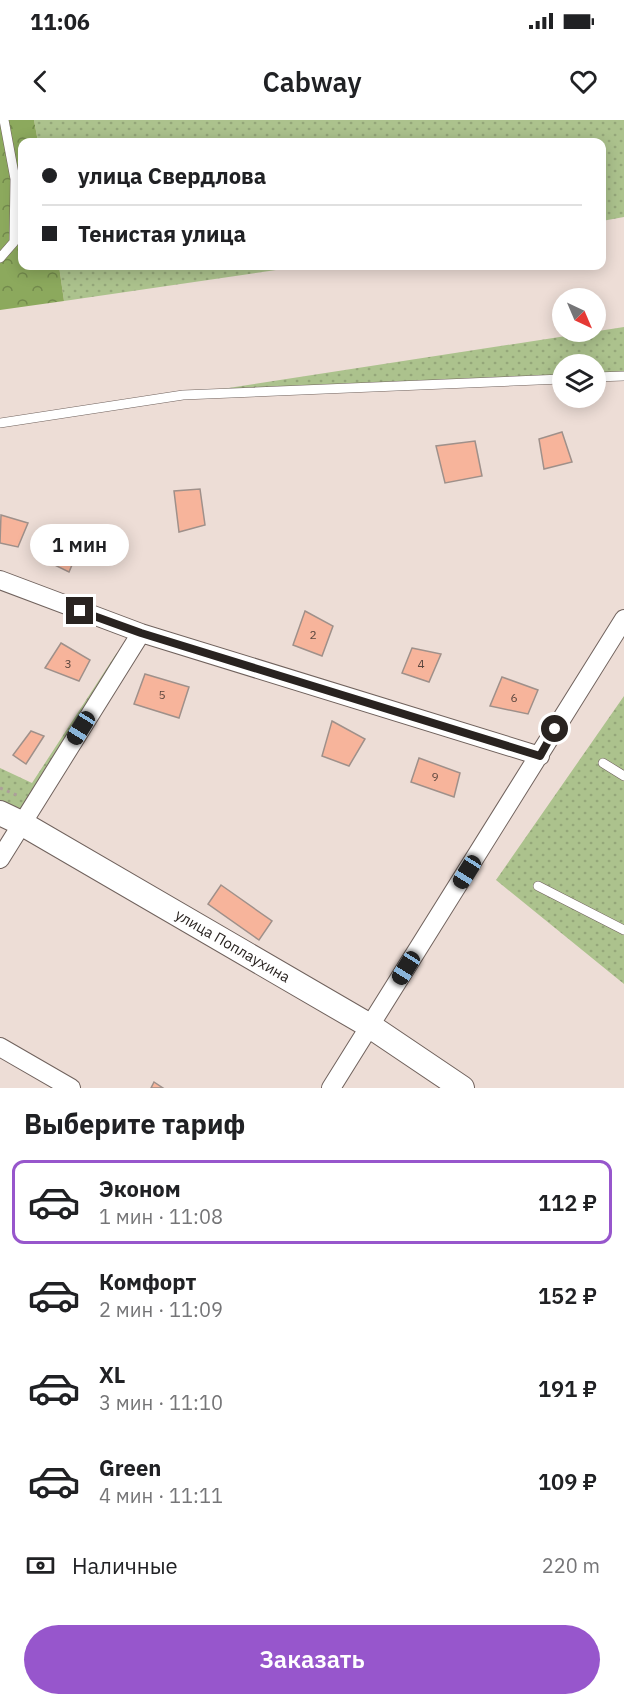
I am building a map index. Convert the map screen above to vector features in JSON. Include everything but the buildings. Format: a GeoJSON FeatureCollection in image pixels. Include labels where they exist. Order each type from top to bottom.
{"type":"FeatureCollection","features":[{"type":"Feature","properties":{"kind":"street"},"geometry":{"type":"LineString","coordinates":[[0,580],[141,633],[540,756]]}},
{"type":"Feature","properties":{"kind":"street"},"geometry":{"type":"LineString","coordinates":[[332,1088],[624,619]]}},
{"type":"Feature","properties":{"kind":"street"},"geometry":{"type":"LineString","coordinates":[[0,859],[10,818],[141,633]]}},
{"type":"Feature","properties":{"kind":"street","name":"улица Поплаухина"},"geometry":{"type":"LineString","coordinates":[[10,818],[370,1026],[462,1088]]}},
{"type":"Feature","properties":{"kind":"street"},"geometry":{"type":"LineString","coordinates":[[0,1047],[71,1088]]}},
{"type":"Feature","properties":{"kind":"lane"},"geometry":{"type":"LineString","coordinates":[[0,258],[14,242],[15,179],[4,120]]}},
{"type":"Feature","properties":{"kind":"lane"},"geometry":{"type":"LineString","coordinates":[[606,377],[624,376]]}},
{"type":"Feature","properties":{"kind":"lane"},"geometry":{"type":"LineString","coordinates":[[0,423],[183,395],[552,379]]}},
{"type":"Feature","properties":{"kind":"lane"},"geometry":{"type":"LineString","coordinates":[[603,763],[624,776]]}},
{"type":"Feature","properties":{"kind":"lane"},"geometry":{"type":"LineString","coordinates":[[538,886],[624,930]]}},
{"type":"Feature","properties":{"kind":"path"},"geometry":{"type":"LineString","coordinates":[[0,788],[21,797]]}},
{"type":"Feature","properties":{"kind":"green space"},"geometry":{"type":"Polygon","coordinates":[[[0,120],[34,120],[37,138],[18,138],[18,270],[60,270],[64,301],[0,310],[0,120]]]}},
{"type":"Feature","properties":{"kind":"green space"},"geometry":{"type":"Polygon","coordinates":[[[34,120],[624,120],[624,217],[606,220],[606,138],[37,138],[34,120]]]}},
{"type":"Feature","properties":{"kind":"green space"},"geometry":{"type":"Polygon","coordinates":[[[60,270],[276,270],[64,301],[60,270]]]}},
{"type":"Feature","properties":{"kind":"green space"},"geometry":{"type":"Polygon","coordinates":[[[624,327],[624,376],[606,377],[606,354],[552,354],[552,379],[183,395],[552,338],[552,342],[606,342],[606,330],[624,327]]]}},
{"type":"Feature","properties":{"kind":"green space"},"geometry":{"type":"Polygon","coordinates":[[[141,633],[21,823],[0,813],[0,768],[32,783],[116,654],[141,633]]]}},
{"type":"Feature","properties":{"kind":"green space"},"geometry":{"type":"Polygon","coordinates":[[[624,696],[624,984],[496,880],[624,696]]]}},
{"type":"Feature","properties":{"kind":"route"},"geometry":{"type":"LineString","coordinates":[[80,611],[141,633],[540,756],[555,729]]}}]}
